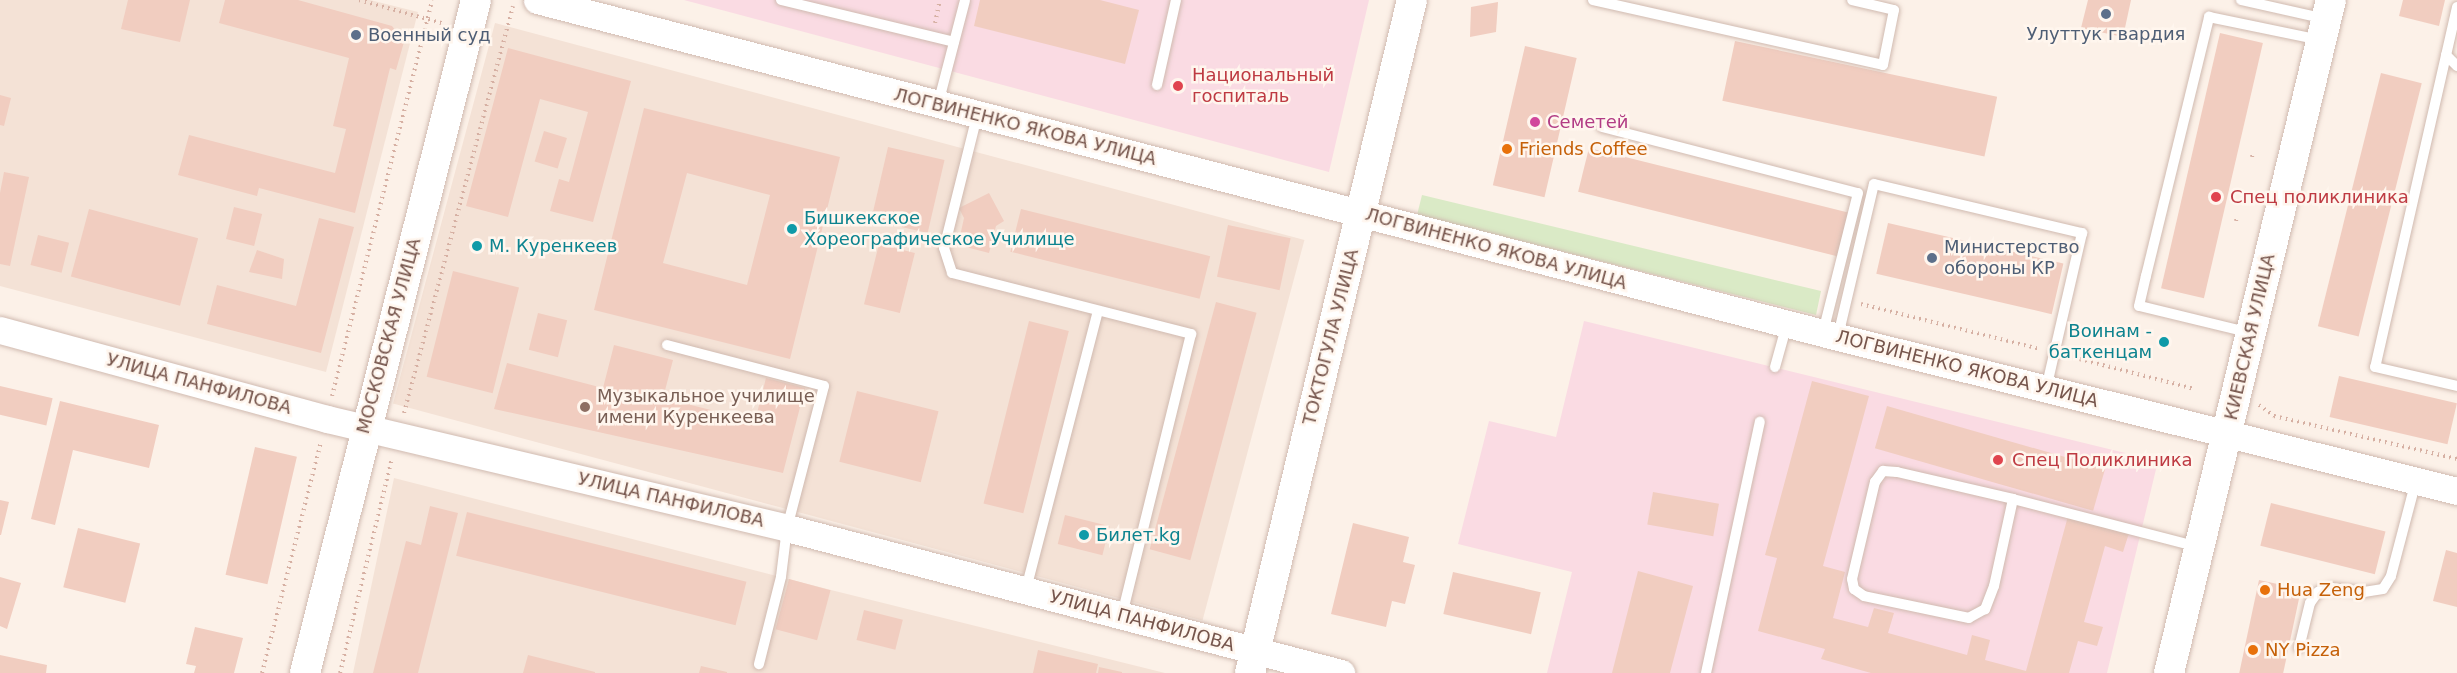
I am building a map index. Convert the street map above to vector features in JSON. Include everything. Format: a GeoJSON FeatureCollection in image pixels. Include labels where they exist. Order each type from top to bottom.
{"type":"FeatureCollection","features":[{"type":"Feature","properties":{"kind":"main road","name":"МОСКОВСКАЯ УЛИЦА"},"geometry":{"type":"LineString","coordinates":[[304,673],[476,0]]}},
{"type":"Feature","properties":{"kind":"main road","name":"ТОКТОГУЛА УЛИЦА"},"geometry":{"type":"LineString","coordinates":[[1253,662],[1412,0]]}},
{"type":"Feature","properties":{"kind":"main road","name":"КИЕВСКАЯ УЛИЦА"},"geometry":{"type":"LineString","coordinates":[[2169,673],[2326,20]]}},
{"type":"Feature","properties":{"kind":"street","name":"ЛОГВИНЕНКО ЯКОВА УЛИЦА"},"geometry":{"type":"LineString","coordinates":[[537,0],[977,116],[1787,324],[2457,490]]}},
{"type":"Feature","properties":{"kind":"street","name":"УЛИЦА ПАНФИЛОВА"},"geometry":{"type":"LineString","coordinates":[[0,330],[366,428],[788,528],[1122,616],[1253,662],[1341,673]]}},
{"type":"Feature","properties":{"kind":"lane"},"geometry":{"type":"LineString","coordinates":[[781,0],[954,42]]}},
{"type":"Feature","properties":{"kind":"lane"},"geometry":{"type":"LineString","coordinates":[[938,105],[965,0]]}},
{"type":"Feature","properties":{"kind":"lane"},"geometry":{"type":"LineString","coordinates":[[1157,85],[1176,0]]}},
{"type":"Feature","properties":{"kind":"lane"},"geometry":{"type":"LineString","coordinates":[[1593,0],[1614,2],[1882,65],[1894,10],[1852,0]]}},
{"type":"Feature","properties":{"kind":"lane"},"geometry":{"type":"LineString","coordinates":[[2241,0],[2326,20]]}},
{"type":"Feature","properties":{"kind":"lane"},"geometry":{"type":"LineString","coordinates":[[2457,7],[2375,367],[2457,386]]}},
{"type":"Feature","properties":{"kind":"lane"},"geometry":{"type":"LineString","coordinates":[[2251,333],[2139,306],[2209,17],[2326,20]]}},
{"type":"Feature","properties":{"kind":"lane"},"geometry":{"type":"LineString","coordinates":[[2446,56],[2457,66]]}},
{"type":"Feature","properties":{"kind":"lane"},"geometry":{"type":"LineString","coordinates":[[977,116],[944,248],[952,273],[1191,334],[1122,616]]}},
{"type":"Feature","properties":{"kind":"lane"},"geometry":{"type":"LineString","coordinates":[[1602,127],[1858,193],[1831,297],[1830,334]]}},
{"type":"Feature","properties":{"kind":"lane"},"geometry":{"type":"LineString","coordinates":[[1830,334],[1874,184],[2082,233],[2046,389]]}},
{"type":"Feature","properties":{"kind":"lane"},"geometry":{"type":"LineString","coordinates":[[1026,591],[1098,311]]}},
{"type":"Feature","properties":{"kind":"lane"},"geometry":{"type":"LineString","coordinates":[[1775,367],[1787,324]]}},
{"type":"Feature","properties":{"kind":"lane"},"geometry":{"type":"LineString","coordinates":[[667,345],[824,386],[788,528],[781,577],[759,664]]}},
{"type":"Feature","properties":{"kind":"lane"},"geometry":{"type":"LineString","coordinates":[[1706,673],[1760,422]]}},
{"type":"Feature","properties":{"kind":"lane"},"geometry":{"type":"LineString","coordinates":[[2013,499],[1994,586],[1985,609],[1969,618],[1864,596],[1854,589],[1852,579],[1875,483],[1883,471],[1897,472],[2013,499],[2200,548]]}},
{"type":"Feature","properties":{"kind":"lane"},"geometry":{"type":"LineString","coordinates":[[2300,648],[2310,603],[2318,592],[2331,588],[2364,592],[2383,589],[2391,576],[2416,481]]}},
{"type":"Feature","properties":{"kind":"path"},"geometry":{"type":"LineString","coordinates":[[359,0],[469,31]]}},
{"type":"Feature","properties":{"kind":"path"},"geometry":{"type":"LineString","coordinates":[[262,673],[432,0]]}},
{"type":"Feature","properties":{"kind":"path"},"geometry":{"type":"LineString","coordinates":[[340,673],[398,434],[515,0]]}},
{"type":"Feature","properties":{"kind":"path"},"geometry":{"type":"LineString","coordinates":[[931,37],[940,0]]}},
{"type":"Feature","properties":{"kind":"path"},"geometry":{"type":"LineString","coordinates":[[1831,297],[2047,351]]}},
{"type":"Feature","properties":{"kind":"path"},"geometry":{"type":"LineString","coordinates":[[2058,354],[2195,389]]}},
{"type":"Feature","properties":{"kind":"path"},"geometry":{"type":"LineString","coordinates":[[2256,403],[2274,416],[2457,459]]}},
{"type":"Feature","properties":{"kind":"shaded area"},"geometry":{"type":"Polygon","coordinates":[[[0,0],[370,0],[418,12],[326,372],[0,286],[0,0]]]}},
{"type":"Feature","properties":{"kind":"shaded area","name":"Национальный госпиталь"},"geometry":{"type":"Polygon","coordinates":[[[684,0],[1369,0],[1329,172],[684,0]]]}},
{"type":"Feature","properties":{"kind":"shaded area"},"geometry":{"type":"Polygon","coordinates":[[[495,23],[1304,240],[1202,620],[393,404],[495,23]]]}},
{"type":"Feature","properties":{"kind":"shaded area"},"geometry":{"type":"Polygon","coordinates":[[[1584,321],[2158,461],[2107,673],[1547,673],[1572,572],[1458,544],[1489,421],[1556,437],[1584,321]]]}},
{"type":"Feature","properties":{"kind":"shaded area"},"geometry":{"type":"Polygon","coordinates":[[[394,478],[831,590],[1165,673],[353,673],[394,478]]]}},
{"type":"Feature","properties":{"kind":"green space"},"geometry":{"type":"Polygon","coordinates":[[[1422,195],[1821,291],[1816,315],[1417,215],[1422,195]]]}},
{"type":"Feature","properties":{"kind":"building"},"geometry":{"type":"Polygon","coordinates":[[[128,0],[190,0],[180,42],[121,29],[128,0]]]}},
{"type":"Feature","properties":{"kind":"building"},"geometry":{"type":"Polygon","coordinates":[[[225,0],[298,0],[392,26],[404,42],[396,70],[390,68],[355,213],[259,188],[257,196],[178,175],[189,135],[335,173],[346,129],[333,126],[349,58],[219,23],[225,0]]]}},
{"type":"Feature","properties":{"kind":"building"},"geometry":{"type":"Polygon","coordinates":[[[980,0],[1100,0],[1139,10],[1125,64],[974,26],[980,0]]]}},
{"type":"Feature","properties":{"kind":"building","name":"Улуттук гвардия"},"geometry":{"type":"Polygon","coordinates":[[[2088,0],[2131,0],[2123,37],[2081,28],[2088,0]]]}},
{"type":"Feature","properties":{"kind":"building"},"geometry":{"type":"Polygon","coordinates":[[[2403,0],[2445,0],[2439,26],[2399,16],[2403,0]]]}},
{"type":"Feature","properties":{"kind":"building"},"geometry":{"type":"Polygon","coordinates":[[[1498,2],[1496,32],[1470,37],[1471,7],[1498,2]]]}},
{"type":"Feature","properties":{"kind":"building"},"geometry":{"type":"Polygon","coordinates":[[[2220,33],[2263,43],[2204,298],[2161,288],[2220,33]]]}},
{"type":"Feature","properties":{"kind":"building"},"geometry":{"type":"Polygon","coordinates":[[[1735,41],[1997,97],[1984,156],[1722,101],[1735,41]]]}},
{"type":"Feature","properties":{"kind":"building","name":"Семетей"},"geometry":{"type":"Polygon","coordinates":[[[1525,46],[1577,58],[1544,197],[1493,185],[1525,46]]]}},
{"type":"Feature","properties":{"kind":"building"},"geometry":{"type":"Polygon","coordinates":[[[508,48],[631,81],[593,222],[550,211],[559,179],[569,182],[588,112],[540,99],[508,217],[466,206],[508,48]]]}},
{"type":"Feature","properties":{"kind":"building"},"geometry":{"type":"Polygon","coordinates":[[[2381,73],[2422,83],[2359,336],[2318,326],[2381,73]]]}},
{"type":"Feature","properties":{"kind":"building"},"geometry":{"type":"Polygon","coordinates":[[[0,95],[11,98],[4,126],[0,125],[0,95]]]}},
{"type":"Feature","properties":{"kind":"building","name":"Бишкекское Хореографическое Училище"},"geometry":{"type":"Polygon","coordinates":[[[644,108],[840,157],[790,359],[594,310],[644,108]],[[687,173],[663,263],[747,285],[770,195],[687,173]]]}},
{"type":"Feature","properties":{"kind":"building"},"geometry":{"type":"Polygon","coordinates":[[[544,131],[567,138],[558,169],[535,162],[544,131]]]}},
{"type":"Feature","properties":{"kind":"building"},"geometry":{"type":"Polygon","coordinates":[[[888,147],[945,160],[928,233],[871,220],[888,147]]]}},
{"type":"Feature","properties":{"kind":"building"},"geometry":{"type":"Polygon","coordinates":[[[1589,148],[1849,213],[1838,256],[1578,192],[1589,148]]]}},
{"type":"Feature","properties":{"kind":"building"},"geometry":{"type":"Polygon","coordinates":[[[4,172],[29,177],[10,266],[0,264],[0,193],[4,172]]]}},
{"type":"Feature","properties":{"kind":"building"},"geometry":{"type":"Polygon","coordinates":[[[989,193],[1004,221],[996,226],[989,253],[958,245],[964,218],[959,208],[989,193]]]}},
{"type":"Feature","properties":{"kind":"building"},"geometry":{"type":"Polygon","coordinates":[[[234,207],[262,214],[254,246],[226,239],[234,207]]]}},
{"type":"Feature","properties":{"kind":"building"},"geometry":{"type":"Polygon","coordinates":[[[89,209],[198,238],[180,306],[71,277],[89,209]]]}},
{"type":"Feature","properties":{"kind":"building"},"geometry":{"type":"Polygon","coordinates":[[[1021,209],[1210,256],[1200,299],[1010,252],[1021,209]]]}},
{"type":"Feature","properties":{"kind":"building"},"geometry":{"type":"Polygon","coordinates":[[[319,218],[354,227],[321,353],[207,324],[217,285],[296,306],[319,218]]]}},
{"type":"Feature","properties":{"kind":"building"},"geometry":{"type":"Polygon","coordinates":[[[1888,223],[2063,263],[2052,314],[1876,274],[1888,223]]]}},
{"type":"Feature","properties":{"kind":"building"},"geometry":{"type":"Polygon","coordinates":[[[1228,225],[1291,238],[1280,290],[1217,277],[1228,225]]]}},
{"type":"Feature","properties":{"kind":"building"},"geometry":{"type":"Polygon","coordinates":[[[38,235],[69,243],[62,273],[31,265],[38,235]]]}},
{"type":"Feature","properties":{"kind":"building"},"geometry":{"type":"Polygon","coordinates":[[[879,244],[915,253],[900,313],[864,304],[879,244]]]}},
{"type":"Feature","properties":{"kind":"building"},"geometry":{"type":"Polygon","coordinates":[[[257,250],[284,259],[282,279],[249,272],[257,250]]]}},
{"type":"Feature","properties":{"kind":"building"},"geometry":{"type":"Polygon","coordinates":[[[453,271],[519,287],[493,393],[427,377],[453,271]]]}},
{"type":"Feature","properties":{"kind":"building"},"geometry":{"type":"Polygon","coordinates":[[[1216,302],[1257,313],[1190,560],[1150,549],[1216,302]]]}},
{"type":"Feature","properties":{"kind":"building"},"geometry":{"type":"Polygon","coordinates":[[[538,313],[567,320],[558,357],[529,350],[538,313]]]}},
{"type":"Feature","properties":{"kind":"building"},"geometry":{"type":"Polygon","coordinates":[[[1029,321],[1069,331],[1023,513],[984,503],[1029,321]]]}},
{"type":"Feature","properties":{"kind":"building","name":"Музыкальное училище имени Куренкеева"},"geometry":{"type":"Polygon","coordinates":[[[614,345],[673,360],[663,398],[755,421],[766,378],[805,388],[783,473],[494,409],[507,363],[603,388],[614,345]]]}},
{"type":"Feature","properties":{"kind":"building"},"geometry":{"type":"Polygon","coordinates":[[[2339,376],[2457,403],[2447,444],[2330,417],[2339,376]]]}},
{"type":"Feature","properties":{"kind":"building"},"geometry":{"type":"Polygon","coordinates":[[[1812,381],[1869,396],[1823,566],[1845,572],[1833,618],[1868,627],[1874,608],[1894,613],[1888,633],[1967,655],[1972,635],[1990,640],[1985,660],[2026,671],[2068,516],[2129,533],[2123,552],[2105,546],[2084,622],[2103,627],[2097,646],[2078,641],[2069,673],[1871,673],[1821,659],[1825,649],[1758,631],[1777,558],[1765,555],[1812,381]]]}},
{"type":"Feature","properties":{"kind":"building"},"geometry":{"type":"Polygon","coordinates":[[[0,386],[53,398],[46,425],[0,415],[0,386]]]}},
{"type":"Feature","properties":{"kind":"building"},"geometry":{"type":"Polygon","coordinates":[[[857,391],[939,411],[921,482],[839,462],[857,391]]]}},
{"type":"Feature","properties":{"kind":"building"},"geometry":{"type":"Polygon","coordinates":[[[60,401],[159,425],[149,468],[73,450],[55,525],[31,519],[60,401]]]}},
{"type":"Feature","properties":{"kind":"building","name":"Спец Поликлиника"},"geometry":{"type":"Polygon","coordinates":[[[1887,406],[2105,469],[2093,511],[1875,448],[1887,406]]]}},
{"type":"Feature","properties":{"kind":"building"},"geometry":{"type":"Polygon","coordinates":[[[255,447],[297,457],[267,584],[226,575],[255,447]]]}},
{"type":"Feature","properties":{"kind":"building"},"geometry":{"type":"Polygon","coordinates":[[[1653,492],[1719,504],[1713,536],[1647,524],[1653,492]]]}},
{"type":"Feature","properties":{"kind":"building"},"geometry":{"type":"Polygon","coordinates":[[[0,500],[9,502],[1,535],[0,535],[0,500]]]}},
{"type":"Feature","properties":{"kind":"building"},"geometry":{"type":"Polygon","coordinates":[[[2271,503],[2385,532],[2375,574],[2260,546],[2271,503]]]}},
{"type":"Feature","properties":{"kind":"building"},"geometry":{"type":"Polygon","coordinates":[[[430,506],[458,513],[418,673],[373,673],[406,541],[421,545],[430,506]]]}},
{"type":"Feature","properties":{"kind":"building"},"geometry":{"type":"Polygon","coordinates":[[[467,512],[746,582],[736,625],[456,556],[467,512]]]}},
{"type":"Feature","properties":{"kind":"building","name":"Билет.kg"},"geometry":{"type":"Polygon","coordinates":[[[1065,515],[1110,526],[1102,555],[1058,544],[1065,515]]]}},
{"type":"Feature","properties":{"kind":"building"},"geometry":{"type":"Polygon","coordinates":[[[1353,523],[1409,537],[1403,562],[1415,565],[1405,604],[1392,601],[1386,627],[1331,614],[1353,523]]]}},
{"type":"Feature","properties":{"kind":"building"},"geometry":{"type":"Polygon","coordinates":[[[78,528],[140,543],[125,603],[63,587],[78,528]]]}},
{"type":"Feature","properties":{"kind":"building"},"geometry":{"type":"Polygon","coordinates":[[[2446,550],[2457,553],[2457,607],[2433,601],[2446,550]]]}},
{"type":"Feature","properties":{"kind":"building"},"geometry":{"type":"Polygon","coordinates":[[[1638,571],[1693,586],[1670,673],[1612,673],[1638,571]]]}},
{"type":"Feature","properties":{"kind":"building"},"geometry":{"type":"Polygon","coordinates":[[[1453,572],[1541,592],[1531,634],[1443,614],[1453,572]]]}},
{"type":"Feature","properties":{"kind":"building"},"geometry":{"type":"Polygon","coordinates":[[[0,577],[21,583],[7,629],[0,626],[0,577]]]}},
{"type":"Feature","properties":{"kind":"building"},"geometry":{"type":"Polygon","coordinates":[[[789,579],[831,590],[817,640],[776,629],[789,579]]]}},
{"type":"Feature","properties":{"kind":"building"},"geometry":{"type":"Polygon","coordinates":[[[2259,580],[2301,589],[2283,673],[2239,673],[2259,580]]]}},
{"type":"Feature","properties":{"kind":"building"},"geometry":{"type":"Polygon","coordinates":[[[864,610],[903,620],[895,650],[857,640],[864,610]]]}},
{"type":"Feature","properties":{"kind":"building"},"geometry":{"type":"Polygon","coordinates":[[[195,627],[243,638],[234,673],[194,673],[196,666],[186,664],[195,627]]]}},
{"type":"Feature","properties":{"kind":"building"},"geometry":{"type":"Polygon","coordinates":[[[1038,650],[1098,664],[1096,673],[1033,673],[1038,650]]]}},
{"type":"Feature","properties":{"kind":"building"},"geometry":{"type":"Polygon","coordinates":[[[0,655],[47,665],[46,673],[0,673],[0,655]]]}},
{"type":"Feature","properties":{"kind":"building"},"geometry":{"type":"Polygon","coordinates":[[[528,655],[595,672],[595,673],[523,673],[528,655]]]}},
{"type":"Feature","properties":{"kind":"building"},"geometry":{"type":"Polygon","coordinates":[[[701,666],[727,672],[727,673],[699,673],[701,666]]]}},
{"type":"Feature","properties":{"kind":"building"},"geometry":{"type":"Polygon","coordinates":[[[1099,667],[1122,672],[1122,673],[1098,673],[1099,667]]]}},
{"type":"Feature","properties":{"kind":"place","name":"Улуттук гвардия"},"geometry":{"type":"Point","coordinates":[2106,14]}},
{"type":"Feature","properties":{"kind":"place","name":"Военный суд"},"geometry":{"type":"Point","coordinates":[356,35]}},
{"type":"Feature","properties":{"kind":"place","name":"Национальный госпиталь"},"geometry":{"type":"Point","coordinates":[1178,86]}},
{"type":"Feature","properties":{"kind":"place","name":"Семетей"},"geometry":{"type":"Point","coordinates":[1535,122]}},
{"type":"Feature","properties":{"kind":"place","name":"Friends Coffee"},"geometry":{"type":"Point","coordinates":[1507,149]}},
{"type":"Feature","properties":{"kind":"place","name":"Спец поликлиника"},"geometry":{"type":"Point","coordinates":[2216,197]}},
{"type":"Feature","properties":{"kind":"place","name":"Бишкекское Хореографическое Училище"},"geometry":{"type":"Point","coordinates":[792,229]}},
{"type":"Feature","properties":{"kind":"place","name":"М. Куренкеев"},"geometry":{"type":"Point","coordinates":[477,246]}},
{"type":"Feature","properties":{"kind":"place","name":"Министерство обороны КР"},"geometry":{"type":"Point","coordinates":[1932,258]}},
{"type":"Feature","properties":{"kind":"place","name":"Воинам - баткенцам"},"geometry":{"type":"Point","coordinates":[2164,342]}},
{"type":"Feature","properties":{"kind":"place","name":"Музыкальное училище имени Куренкеева"},"geometry":{"type":"Point","coordinates":[585,407]}},
{"type":"Feature","properties":{"kind":"place","name":"Спец Поликлиника"},"geometry":{"type":"Point","coordinates":[1998,460]}},
{"type":"Feature","properties":{"kind":"place","name":"Билет.kg"},"geometry":{"type":"Point","coordinates":[1084,535]}},
{"type":"Feature","properties":{"kind":"place","name":"Hua Zeng"},"geometry":{"type":"Point","coordinates":[2265,590]}},
{"type":"Feature","properties":{"kind":"place","name":"NY Pizza"},"geometry":{"type":"Point","coordinates":[2253,650]}}]}
